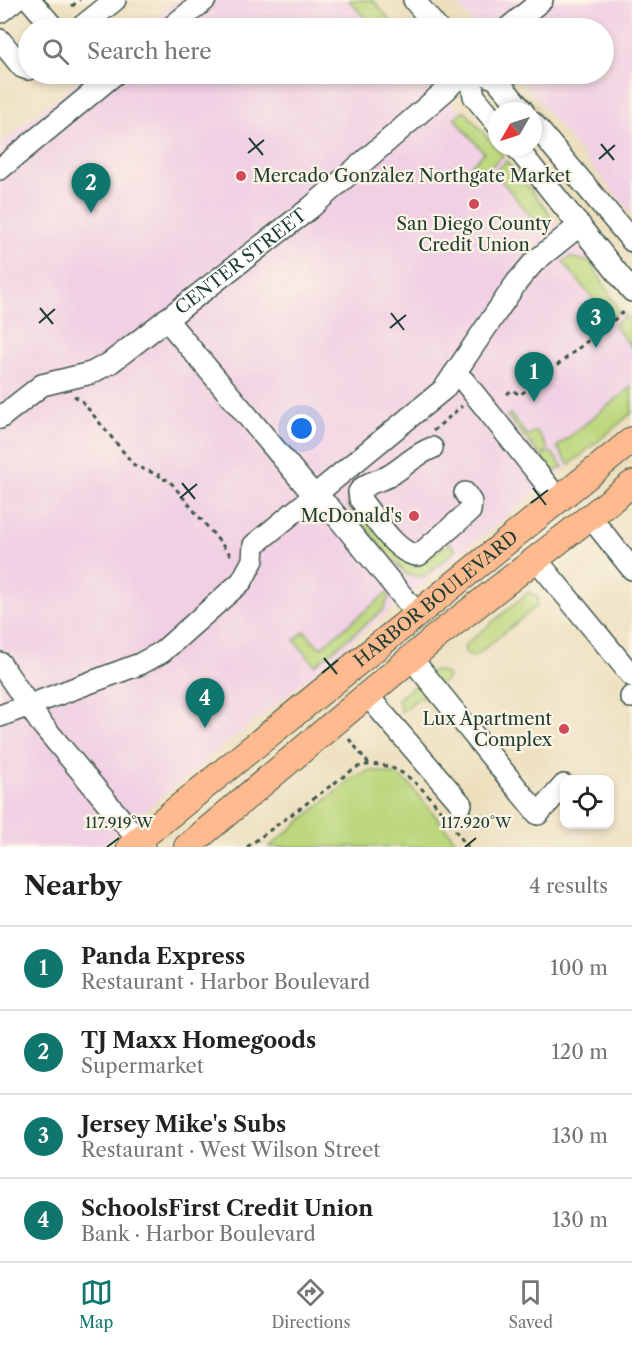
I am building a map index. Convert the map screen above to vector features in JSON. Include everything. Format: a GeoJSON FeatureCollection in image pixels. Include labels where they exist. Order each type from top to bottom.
{"type":"FeatureCollection","features":[{"type":"Feature","properties":{"kind":"main road","name":"HARBOR BOULEVARD"},"geometry":{"type":"LineString","coordinates":[[137,845],[632,440]]}},
{"type":"Feature","properties":{"kind":"main road","name":"HARBOR BOULEVARD"},"geometry":{"type":"LineString","coordinates":[[187,847],[411,658],[632,484]]}},
{"type":"Feature","properties":{"kind":"street"},"geometry":{"type":"LineString","coordinates":[[0,12],[15,0]]}},
{"type":"Feature","properties":{"kind":"street"},"geometry":{"type":"LineString","coordinates":[[30,0],[45,18]]}},
{"type":"Feature","properties":{"kind":"street"},"geometry":{"type":"LineString","coordinates":[[92,18],[115,0]]}},
{"type":"Feature","properties":{"kind":"street"},"geometry":{"type":"LineString","coordinates":[[182,18],[205,0]]}},
{"type":"Feature","properties":{"kind":"street"},"geometry":{"type":"LineString","coordinates":[[414,0],[429,18]]}},
{"type":"Feature","properties":{"kind":"street"},"geometry":{"type":"LineString","coordinates":[[520,18],[542,0]]}},
{"type":"Feature","properties":{"kind":"street"},"geometry":{"type":"LineString","coordinates":[[0,40],[18,62]]}},
{"type":"Feature","properties":{"kind":"street"},"geometry":{"type":"LineString","coordinates":[[0,169],[103,84]]}},
{"type":"Feature","properties":{"kind":"street","name":"CENTER STREET"},"geometry":{"type":"LineString","coordinates":[[0,418],[42,385],[92,373],[110,363],[309,209],[450,84]]}},
{"type":"Feature","properties":{"kind":"street"},"geometry":{"type":"LineString","coordinates":[[472,84],[474,96],[488,113]]}},
{"type":"Feature","properties":{"kind":"street"},"geometry":{"type":"LineString","coordinates":[[500,84],[515,102]]}},
{"type":"Feature","properties":{"kind":"street"},"geometry":{"type":"LineString","coordinates":[[542,134],[632,241]]}},
{"type":"Feature","properties":{"kind":"street"},"geometry":{"type":"LineString","coordinates":[[523,156],[632,291]]}},
{"type":"Feature","properties":{"kind":"street"},"geometry":{"type":"LineString","coordinates":[[0,716],[78,685],[140,664],[162,652],[242,581],[253,560],[254,545],[444,389],[517,282],[534,262],[580,225]]}},
{"type":"Feature","properties":{"kind":"street"},"geometry":{"type":"LineString","coordinates":[[166,320],[315,495],[330,508],[418,615]]}},
{"type":"Feature","properties":{"kind":"street"},"geometry":{"type":"LineString","coordinates":[[454,374],[464,381],[559,500]]}},
{"type":"Feature","properties":{"kind":"street"},"geometry":{"type":"LineString","coordinates":[[432,440],[390,476],[366,484],[358,496],[398,546],[412,555],[419,555],[470,511],[471,502],[465,493]]}},
{"type":"Feature","properties":{"kind":"street"},"geometry":{"type":"LineString","coordinates":[[591,518],[632,569]]}},
{"type":"Feature","properties":{"kind":"street"},"geometry":{"type":"LineString","coordinates":[[536,559],[632,676]]}},
{"type":"Feature","properties":{"kind":"street"},"geometry":{"type":"LineString","coordinates":[[411,658],[538,814],[560,789]]}},
{"type":"Feature","properties":{"kind":"street"},"geometry":{"type":"LineString","coordinates":[[0,663],[29,706],[137,845]]}},
{"type":"Feature","properties":{"kind":"street"},"geometry":{"type":"LineString","coordinates":[[367,695],[461,804]]}},
{"type":"Feature","properties":{"kind":"path"},"geometry":{"type":"LineString","coordinates":[[72,6],[80,0]]}},
{"type":"Feature","properties":{"kind":"path"},"geometry":{"type":"LineString","coordinates":[[507,394],[512,390],[520,394],[626,311]]}},
{"type":"Feature","properties":{"kind":"path"},"geometry":{"type":"LineString","coordinates":[[72,388],[73,395],[81,400],[135,466],[159,475],[162,480],[168,479],[237,558]]}},
{"type":"Feature","properties":{"kind":"path"},"geometry":{"type":"LineString","coordinates":[[432,440],[468,401]]}},
{"type":"Feature","properties":{"kind":"path"},"geometry":{"type":"LineString","coordinates":[[349,739],[369,764]]}},
{"type":"Feature","properties":{"kind":"path"},"geometry":{"type":"LineString","coordinates":[[247,847],[355,768],[369,764],[403,771],[468,847]]}},
{"type":"Feature","properties":{"kind":"shaded area"},"geometry":{"type":"Polygon","coordinates":[[[177,0],[372,0],[386,18],[154,18],[177,0]]]}},
{"type":"Feature","properties":{"kind":"shaded area"},"geometry":{"type":"Polygon","coordinates":[[[454,0],[632,0],[632,215],[542,106],[542,102],[539,102],[524,84],[614,84],[614,18],[469,18],[454,0]]]}},
{"type":"Feature","properties":{"kind":"shaded area"},"geometry":{"type":"Polygon","coordinates":[[[73,84],[437,84],[458,111],[462,109],[488,140],[488,156],[501,156],[590,262],[610,297],[632,324],[632,414],[100,847],[0,847],[0,144],[73,84]]]}},
{"type":"Feature","properties":{"kind":"green space"},"geometry":{"type":"Polygon","coordinates":[[[349,0],[373,0],[388,18],[364,18],[349,0]]]}},
{"type":"Feature","properties":{"kind":"green space"},"geometry":{"type":"Polygon","coordinates":[[[464,110],[488,138],[488,156],[503,156],[479,177],[470,166],[484,153],[454,118],[464,110]]]}},
{"type":"Feature","properties":{"kind":"green space"},"geometry":{"type":"Polygon","coordinates":[[[506,161],[549,212],[549,219],[540,227],[494,172],[506,161]]]}},
{"type":"Feature","properties":{"kind":"green space"},"geometry":{"type":"Polygon","coordinates":[[[570,257],[590,262],[620,311],[610,320],[563,262],[570,257]]]}},
{"type":"Feature","properties":{"kind":"green space"},"geometry":{"type":"Polygon","coordinates":[[[625,315],[632,324],[632,348],[614,325],[625,315]]]}},
{"type":"Feature","properties":{"kind":"green space"},"geometry":{"type":"Polygon","coordinates":[[[632,386],[632,413],[569,465],[557,447],[632,386]]]}},
{"type":"Feature","properties":{"kind":"green space"},"geometry":{"type":"Polygon","coordinates":[[[510,414],[527,435],[537,431],[548,449],[543,454],[551,452],[563,467],[554,472],[507,416],[510,414]]]}},
{"type":"Feature","properties":{"kind":"green space"},"geometry":{"type":"Polygon","coordinates":[[[360,484],[403,559],[414,566],[419,565],[449,542],[456,550],[424,577],[408,575],[389,556],[348,506],[349,491],[360,484]]]}},
{"type":"Feature","properties":{"kind":"green space"},"geometry":{"type":"Polygon","coordinates":[[[529,592],[538,597],[537,606],[475,656],[471,657],[465,652],[465,645],[529,592]]]}},
{"type":"Feature","properties":{"kind":"green space"},"geometry":{"type":"Polygon","coordinates":[[[387,593],[389,597],[383,610],[315,665],[294,640],[305,631],[320,648],[387,593]]]}},
{"type":"Feature","properties":{"kind":"green space"},"geometry":{"type":"Polygon","coordinates":[[[433,670],[447,674],[447,679],[424,699],[421,696],[401,712],[398,699],[433,670]]]}},
{"type":"Feature","properties":{"kind":"green space"},"geometry":{"type":"Polygon","coordinates":[[[370,770],[397,775],[409,784],[461,847],[269,847],[354,777],[370,770]]]}},
{"type":"Feature","properties":{"kind":"place","name":"Mercado Gonzàlez Northgate Market"},"geometry":{"type":"Point","coordinates":[241,176]}},
{"type":"Feature","properties":{"kind":"place","name":"San Diego County Credit Union"},"geometry":{"type":"Point","coordinates":[474,204]}},
{"type":"Feature","properties":{"kind":"place","name":"TJ Maxx Homegoods"},"geometry":{"type":"Point","coordinates":[91,213]}},
{"type":"Feature","properties":{"kind":"place","name":"Jersey Mike's Subs"},"geometry":{"type":"Point","coordinates":[596,348]}},
{"type":"Feature","properties":{"kind":"place","name":"Panda Express"},"geometry":{"type":"Point","coordinates":[534,402]}},
{"type":"Feature","properties":{"kind":"place","name":"McDonald's"},"geometry":{"type":"Point","coordinates":[414,516]}},
{"type":"Feature","properties":{"kind":"place","name":"SchoolsFirst Credit Union"},"geometry":{"type":"Point","coordinates":[205,728]}},
{"type":"Feature","properties":{"kind":"place","name":"Lux Apartment Complex"},"geometry":{"type":"Point","coordinates":[564,729]}}]}
